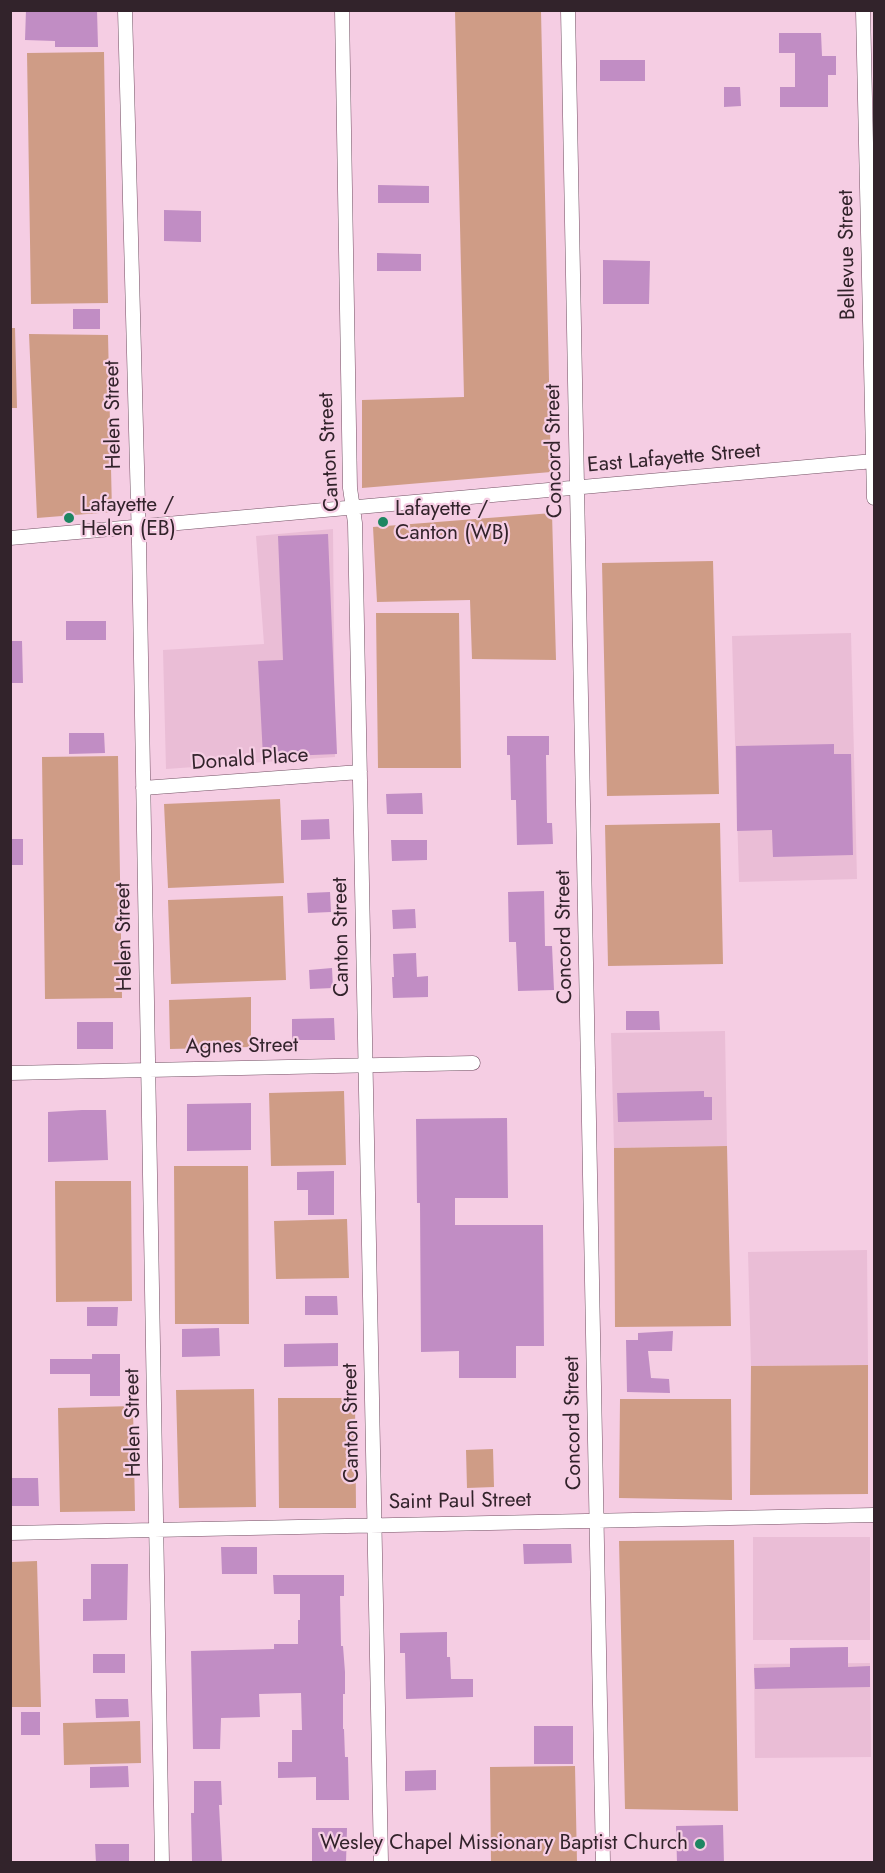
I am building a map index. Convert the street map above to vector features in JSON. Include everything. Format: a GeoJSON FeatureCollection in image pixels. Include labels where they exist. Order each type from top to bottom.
{"type":"FeatureCollection","features":[{"type":"Feature","properties":{"kind":"street","name":"Helen Street"},"geometry":{"type":"LineString","coordinates":[[125,10],[143,788],[162,1863]]}},
{"type":"Feature","properties":{"kind":"street","name":"Canton Street"},"geometry":{"type":"LineString","coordinates":[[342,10],[350,488],[355,523],[381,1863]]}},
{"type":"Feature","properties":{"kind":"street","name":"Concord Street"},"geometry":{"type":"LineString","coordinates":[[568,10],[603,1863]]}},
{"type":"Feature","properties":{"kind":"street","name":"Bellevue Street"},"geometry":{"type":"LineString","coordinates":[[863,10],[874,498]]}},
{"type":"Feature","properties":{"kind":"street","name":"East Lafayette Street"},"geometry":{"type":"LineString","coordinates":[[10,538],[874,461]]}},
{"type":"Feature","properties":{"kind":"street","name":"Donald Place"},"geometry":{"type":"LineString","coordinates":[[143,788],[360,772]]}},
{"type":"Feature","properties":{"kind":"street","name":"Agnes Street"},"geometry":{"type":"LineString","coordinates":[[10,1073],[473,1063]]}},
{"type":"Feature","properties":{"kind":"street","name":"Saint Paul Street"},"geometry":{"type":"LineString","coordinates":[[10,1533],[874,1515]]}},
{"type":"Feature","properties":{"kind":"shaded area"},"geometry":{"type":"Polygon","coordinates":[[[455,11],[541,11],[551,472],[362,488],[362,400],[464,397],[455,11]]]}},
{"type":"Feature","properties":{"kind":"shaded area"},"geometry":{"type":"Polygon","coordinates":[[[104,52],[108,303],[31,304],[27,53],[104,52]]]}},
{"type":"Feature","properties":{"kind":"shaded area"},"geometry":{"type":"Polygon","coordinates":[[[11,328],[15,328],[17,408],[11,408],[11,328]]]}},
{"type":"Feature","properties":{"kind":"shaded area"},"geometry":{"type":"Polygon","coordinates":[[[29,334],[108,335],[112,512],[37,518],[29,334]]]}},
{"type":"Feature","properties":{"kind":"shaded area"},"geometry":{"type":"Polygon","coordinates":[[[552,513],[556,660],[472,659],[470,600],[377,602],[373,527],[552,513]]]}},
{"type":"Feature","properties":{"kind":"shaded area"},"geometry":{"type":"Polygon","coordinates":[[[333,529],[335,757],[166,769],[163,650],[264,644],[256,536],[333,529]]]}},
{"type":"Feature","properties":{"kind":"shaded area"},"geometry":{"type":"Polygon","coordinates":[[[713,561],[719,794],[607,796],[602,563],[713,561]]]}},
{"type":"Feature","properties":{"kind":"shaded area"},"geometry":{"type":"Polygon","coordinates":[[[376,613],[459,613],[461,768],[378,768],[376,613]]]}},
{"type":"Feature","properties":{"kind":"shaded area"},"geometry":{"type":"Polygon","coordinates":[[[851,633],[857,879],[739,882],[732,636],[851,633]]]}},
{"type":"Feature","properties":{"kind":"shaded area"},"geometry":{"type":"Polygon","coordinates":[[[118,756],[122,998],[45,999],[42,757],[118,756]]]}},
{"type":"Feature","properties":{"kind":"shaded area"},"geometry":{"type":"Polygon","coordinates":[[[280,799],[284,883],[168,888],[164,804],[280,799]]]}},
{"type":"Feature","properties":{"kind":"shaded area"},"geometry":{"type":"Polygon","coordinates":[[[720,823],[723,964],[608,966],[605,825],[720,823]]]}},
{"type":"Feature","properties":{"kind":"shaded area"},"geometry":{"type":"Polygon","coordinates":[[[283,896],[286,980],[171,984],[168,900],[283,896]]]}},
{"type":"Feature","properties":{"kind":"shaded area"},"geometry":{"type":"Polygon","coordinates":[[[251,997],[251,1047],[170,1049],[169,1000],[251,997]]]}},
{"type":"Feature","properties":{"kind":"shaded area"},"geometry":{"type":"Polygon","coordinates":[[[725,1031],[727,1146],[614,1148],[611,1033],[725,1031]]]}},
{"type":"Feature","properties":{"kind":"shaded area"},"geometry":{"type":"Polygon","coordinates":[[[344,1091],[346,1165],[271,1166],[269,1093],[344,1091]]]}},
{"type":"Feature","properties":{"kind":"shaded area"},"geometry":{"type":"Polygon","coordinates":[[[727,1146],[731,1326],[615,1327],[614,1148],[727,1146]]]}},
{"type":"Feature","properties":{"kind":"shaded area"},"geometry":{"type":"Polygon","coordinates":[[[174,1166],[248,1166],[249,1324],[175,1324],[174,1166]]]}},
{"type":"Feature","properties":{"kind":"shaded area"},"geometry":{"type":"Polygon","coordinates":[[[55,1181],[131,1181],[132,1301],[56,1302],[55,1181]]]}},
{"type":"Feature","properties":{"kind":"shaded area"},"geometry":{"type":"Polygon","coordinates":[[[347,1219],[349,1278],[276,1279],[274,1221],[347,1219]]]}},
{"type":"Feature","properties":{"kind":"shaded area"},"geometry":{"type":"Polygon","coordinates":[[[867,1250],[868,1365],[751,1366],[748,1252],[867,1250]]]}},
{"type":"Feature","properties":{"kind":"shaded area"},"geometry":{"type":"Polygon","coordinates":[[[868,1365],[868,1494],[750,1495],[751,1366],[868,1365]]]}},
{"type":"Feature","properties":{"kind":"shaded area"},"geometry":{"type":"Polygon","coordinates":[[[254,1389],[256,1507],[179,1508],[176,1390],[254,1389]]]}},
{"type":"Feature","properties":{"kind":"shaded area"},"geometry":{"type":"Polygon","coordinates":[[[278,1398],[355,1398],[356,1508],[279,1508],[278,1398]]]}},
{"type":"Feature","properties":{"kind":"shaded area"},"geometry":{"type":"Polygon","coordinates":[[[620,1399],[731,1399],[732,1500],[619,1498],[620,1399]]]}},
{"type":"Feature","properties":{"kind":"shaded area"},"geometry":{"type":"Polygon","coordinates":[[[133,1406],[135,1511],[60,1512],[58,1408],[133,1406]]]}},
{"type":"Feature","properties":{"kind":"shaded area"},"geometry":{"type":"Polygon","coordinates":[[[493,1449],[494,1487],[467,1488],[466,1450],[493,1449]]]}},
{"type":"Feature","properties":{"kind":"shaded area"},"geometry":{"type":"Polygon","coordinates":[[[753,1537],[870,1537],[870,1640],[753,1640],[753,1537]]]}},
{"type":"Feature","properties":{"kind":"shaded area"},"geometry":{"type":"Polygon","coordinates":[[[734,1540],[738,1811],[625,1809],[619,1541],[734,1540]]]}},
{"type":"Feature","properties":{"kind":"shaded area"},"geometry":{"type":"Polygon","coordinates":[[[37,1561],[41,1707],[11,1707],[11,1562],[37,1561]]]}},
{"type":"Feature","properties":{"kind":"shaded area"},"geometry":{"type":"Polygon","coordinates":[[[870,1663],[871,1757],[755,1758],[754,1664],[870,1663]]]}},
{"type":"Feature","properties":{"kind":"shaded area"},"geometry":{"type":"Polygon","coordinates":[[[140,1721],[141,1763],[64,1765],[63,1723],[140,1721]]]}},
{"type":"Feature","properties":{"kind":"shaded area"},"geometry":{"type":"Polygon","coordinates":[[[575,1766],[577,1862],[491,1862],[490,1767],[575,1766]]]}},
{"type":"Feature","properties":{"kind":"building"},"geometry":{"type":"Polygon","coordinates":[[[26,10],[97,10],[98,47],[55,47],[55,41],[25,40],[26,10]]]}},
{"type":"Feature","properties":{"kind":"building"},"geometry":{"type":"Polygon","coordinates":[[[779,33],[821,33],[822,56],[836,56],[836,75],[828,75],[828,107],[780,107],[780,87],[795,87],[795,53],[779,53],[779,33]]]}},
{"type":"Feature","properties":{"kind":"building"},"geometry":{"type":"Polygon","coordinates":[[[600,60],[645,60],[645,81],[600,81],[600,60]]]}},
{"type":"Feature","properties":{"kind":"building"},"geometry":{"type":"Polygon","coordinates":[[[724,87],[740,87],[741,106],[724,107],[724,87]]]}},
{"type":"Feature","properties":{"kind":"building"},"geometry":{"type":"Polygon","coordinates":[[[378,185],[429,186],[429,203],[378,203],[378,185]]]}},
{"type":"Feature","properties":{"kind":"building"},"geometry":{"type":"Polygon","coordinates":[[[164,210],[201,211],[201,242],[164,241],[164,210]]]}},
{"type":"Feature","properties":{"kind":"building"},"geometry":{"type":"Polygon","coordinates":[[[377,253],[421,254],[421,271],[377,271],[377,253]]]}},
{"type":"Feature","properties":{"kind":"building"},"geometry":{"type":"Polygon","coordinates":[[[603,260],[650,261],[649,304],[603,304],[603,260]]]}},
{"type":"Feature","properties":{"kind":"building"},"geometry":{"type":"Polygon","coordinates":[[[73,309],[100,309],[100,329],[73,329],[73,309]]]}},
{"type":"Feature","properties":{"kind":"building"},"geometry":{"type":"Polygon","coordinates":[[[328,534],[337,754],[263,757],[258,661],[283,660],[278,536],[328,534]]]}},
{"type":"Feature","properties":{"kind":"building"},"geometry":{"type":"Polygon","coordinates":[[[66,621],[106,621],[106,640],[66,640],[66,621]]]}},
{"type":"Feature","properties":{"kind":"building"},"geometry":{"type":"Polygon","coordinates":[[[10,641],[22,641],[23,683],[10,683],[10,641]]]}},
{"type":"Feature","properties":{"kind":"building"},"geometry":{"type":"Polygon","coordinates":[[[69,733],[104,733],[105,753],[69,754],[69,733]]]}},
{"type":"Feature","properties":{"kind":"building"},"geometry":{"type":"Polygon","coordinates":[[[507,736],[549,736],[549,755],[546,755],[547,823],[552,823],[553,844],[517,845],[516,800],[511,800],[510,755],[507,755],[507,736]]]}},
{"type":"Feature","properties":{"kind":"building"},"geometry":{"type":"Polygon","coordinates":[[[834,744],[834,754],[851,754],[853,855],[773,857],[772,830],[737,831],[736,746],[834,744]]]}},
{"type":"Feature","properties":{"kind":"building"},"geometry":{"type":"Polygon","coordinates":[[[422,793],[423,814],[387,814],[386,794],[422,793]]]}},
{"type":"Feature","properties":{"kind":"building"},"geometry":{"type":"Polygon","coordinates":[[[329,819],[330,839],[301,840],[301,820],[329,819]]]}},
{"type":"Feature","properties":{"kind":"building"},"geometry":{"type":"Polygon","coordinates":[[[10,839],[23,839],[23,865],[10,865],[10,839]]]}},
{"type":"Feature","properties":{"kind":"building"},"geometry":{"type":"Polygon","coordinates":[[[391,840],[427,840],[427,860],[392,861],[391,840]]]}},
{"type":"Feature","properties":{"kind":"building"},"geometry":{"type":"Polygon","coordinates":[[[544,891],[545,946],[552,946],[554,990],[518,991],[516,942],[509,942],[508,892],[544,891]]]}},
{"type":"Feature","properties":{"kind":"building"},"geometry":{"type":"Polygon","coordinates":[[[330,892],[331,912],[308,913],[307,893],[330,892]]]}},
{"type":"Feature","properties":{"kind":"building"},"geometry":{"type":"Polygon","coordinates":[[[415,909],[416,928],[393,929],[392,910],[415,909]]]}},
{"type":"Feature","properties":{"kind":"building"},"geometry":{"type":"Polygon","coordinates":[[[416,953],[417,977],[428,976],[428,997],[393,998],[393,954],[416,953]]]}},
{"type":"Feature","properties":{"kind":"building"},"geometry":{"type":"Polygon","coordinates":[[[332,968],[333,988],[310,989],[309,970],[332,968]]]}},
{"type":"Feature","properties":{"kind":"building"},"geometry":{"type":"Polygon","coordinates":[[[626,1011],[659,1011],[660,1030],[626,1030],[626,1011]]]}},
{"type":"Feature","properties":{"kind":"building"},"geometry":{"type":"Polygon","coordinates":[[[334,1018],[335,1040],[292,1040],[292,1019],[334,1018]]]}},
{"type":"Feature","properties":{"kind":"building"},"geometry":{"type":"Polygon","coordinates":[[[77,1022],[113,1022],[113,1049],[77,1049],[77,1022]]]}},
{"type":"Feature","properties":{"kind":"building"},"geometry":{"type":"Polygon","coordinates":[[[704,1091],[704,1097],[712,1097],[712,1120],[618,1122],[617,1093],[704,1091]]]}},
{"type":"Feature","properties":{"kind":"building"},"geometry":{"type":"Polygon","coordinates":[[[251,1103],[251,1150],[187,1151],[187,1104],[251,1103]]]}},
{"type":"Feature","properties":{"kind":"building"},"geometry":{"type":"Polygon","coordinates":[[[106,1110],[108,1160],[48,1162],[48,1112],[106,1110]]]}},
{"type":"Feature","properties":{"kind":"building"},"geometry":{"type":"Polygon","coordinates":[[[507,1118],[508,1198],[455,1198],[455,1225],[543,1225],[544,1346],[516,1346],[516,1378],[459,1378],[459,1351],[421,1352],[420,1203],[417,1203],[416,1119],[507,1118]]]}},
{"type":"Feature","properties":{"kind":"building"},"geometry":{"type":"Polygon","coordinates":[[[334,1171],[334,1215],[308,1215],[308,1190],[297,1190],[297,1172],[334,1171]]]}},
{"type":"Feature","properties":{"kind":"building"},"geometry":{"type":"Polygon","coordinates":[[[305,1296],[337,1296],[338,1315],[305,1315],[305,1296]]]}},
{"type":"Feature","properties":{"kind":"building"},"geometry":{"type":"Polygon","coordinates":[[[87,1307],[118,1307],[117,1326],[87,1326],[87,1307]]]}},
{"type":"Feature","properties":{"kind":"building"},"geometry":{"type":"Polygon","coordinates":[[[219,1328],[220,1356],[182,1357],[182,1329],[219,1328]]]}},
{"type":"Feature","properties":{"kind":"building"},"geometry":{"type":"Polygon","coordinates":[[[673,1331],[672,1351],[648,1351],[651,1378],[669,1379],[670,1393],[627,1392],[626,1340],[638,1340],[638,1333],[673,1331]]]}},
{"type":"Feature","properties":{"kind":"building"},"geometry":{"type":"Polygon","coordinates":[[[338,1343],[338,1366],[284,1367],[284,1344],[338,1343]]]}},
{"type":"Feature","properties":{"kind":"building"},"geometry":{"type":"Polygon","coordinates":[[[92,1354],[120,1354],[120,1396],[90,1396],[90,1374],[50,1374],[50,1359],[92,1359],[92,1354]]]}},
{"type":"Feature","properties":{"kind":"building"},"geometry":{"type":"Polygon","coordinates":[[[10,1478],[38,1478],[39,1506],[10,1506],[10,1478]]]}},
{"type":"Feature","properties":{"kind":"building"},"geometry":{"type":"Polygon","coordinates":[[[523,1544],[571,1544],[572,1563],[524,1564],[523,1544]]]}},
{"type":"Feature","properties":{"kind":"building"},"geometry":{"type":"Polygon","coordinates":[[[221,1547],[257,1547],[257,1574],[222,1574],[221,1547]]]}},
{"type":"Feature","properties":{"kind":"building"},"geometry":{"type":"Polygon","coordinates":[[[91,1564],[128,1564],[127,1620],[83,1621],[83,1599],[91,1599],[91,1564]]]}},
{"type":"Feature","properties":{"kind":"building"},"geometry":{"type":"Polygon","coordinates":[[[273,1575],[344,1575],[344,1596],[340,1596],[341,1646],[343,1646],[345,1672],[343,1729],[345,1757],[348,1757],[349,1800],[316,1800],[316,1777],[278,1778],[278,1762],[292,1762],[292,1730],[302,1730],[301,1693],[259,1694],[260,1717],[221,1718],[220,1749],[193,1749],[191,1651],[274,1649],[274,1644],[298,1644],[300,1594],[274,1594],[273,1575]]]}},
{"type":"Feature","properties":{"kind":"building"},"geometry":{"type":"Polygon","coordinates":[[[447,1632],[447,1657],[450,1657],[451,1679],[473,1679],[473,1697],[406,1699],[405,1653],[400,1653],[400,1633],[447,1632]]]}},
{"type":"Feature","properties":{"kind":"building"},"geometry":{"type":"Polygon","coordinates":[[[848,1647],[848,1667],[870,1666],[870,1687],[755,1689],[754,1668],[790,1667],[790,1648],[848,1647]]]}},
{"type":"Feature","properties":{"kind":"building"},"geometry":{"type":"Polygon","coordinates":[[[93,1654],[125,1654],[125,1673],[93,1673],[93,1654]]]}},
{"type":"Feature","properties":{"kind":"building"},"geometry":{"type":"Polygon","coordinates":[[[95,1699],[128,1699],[129,1717],[96,1718],[95,1699]]]}},
{"type":"Feature","properties":{"kind":"building"},"geometry":{"type":"Polygon","coordinates":[[[21,1712],[40,1712],[40,1735],[21,1735],[21,1712]]]}},
{"type":"Feature","properties":{"kind":"building"},"geometry":{"type":"Polygon","coordinates":[[[534,1726],[573,1726],[573,1764],[534,1764],[534,1726]]]}},
{"type":"Feature","properties":{"kind":"building"},"geometry":{"type":"Polygon","coordinates":[[[128,1766],[129,1787],[90,1788],[90,1767],[128,1766]]]}},
{"type":"Feature","properties":{"kind":"building"},"geometry":{"type":"Polygon","coordinates":[[[436,1770],[436,1790],[405,1791],[405,1771],[436,1770]]]}},
{"type":"Feature","properties":{"kind":"building"},"geometry":{"type":"Polygon","coordinates":[[[194,1781],[221,1781],[222,1805],[219,1805],[222,1861],[192,1861],[191,1813],[194,1813],[194,1781]]]}},
{"type":"Feature","properties":{"kind":"building","name":"Wesley Chapel Missionary Baptist Church"},"geometry":{"type":"Polygon","coordinates":[[[723,1825],[724,1863],[677,1863],[676,1826],[723,1825]]]}},
{"type":"Feature","properties":{"kind":"building"},"geometry":{"type":"Polygon","coordinates":[[[312,1828],[347,1828],[346,1863],[312,1863],[312,1828]]]}},
{"type":"Feature","properties":{"kind":"building"},"geometry":{"type":"Polygon","coordinates":[[[95,1844],[129,1844],[129,1863],[96,1863],[95,1844]]]}},
{"type":"Feature","properties":{"kind":"place","name":"Lafayette / Helen (EB)"},"geometry":{"type":"Point","coordinates":[69,518]}},
{"type":"Feature","properties":{"kind":"place","name":"Lafayette / Canton (WB)"},"geometry":{"type":"Point","coordinates":[383,522]}},
{"type":"Feature","properties":{"kind":"place","name":"Wesley Chapel Missionary Baptist Church"},"geometry":{"type":"Point","coordinates":[700,1844]}}]}
